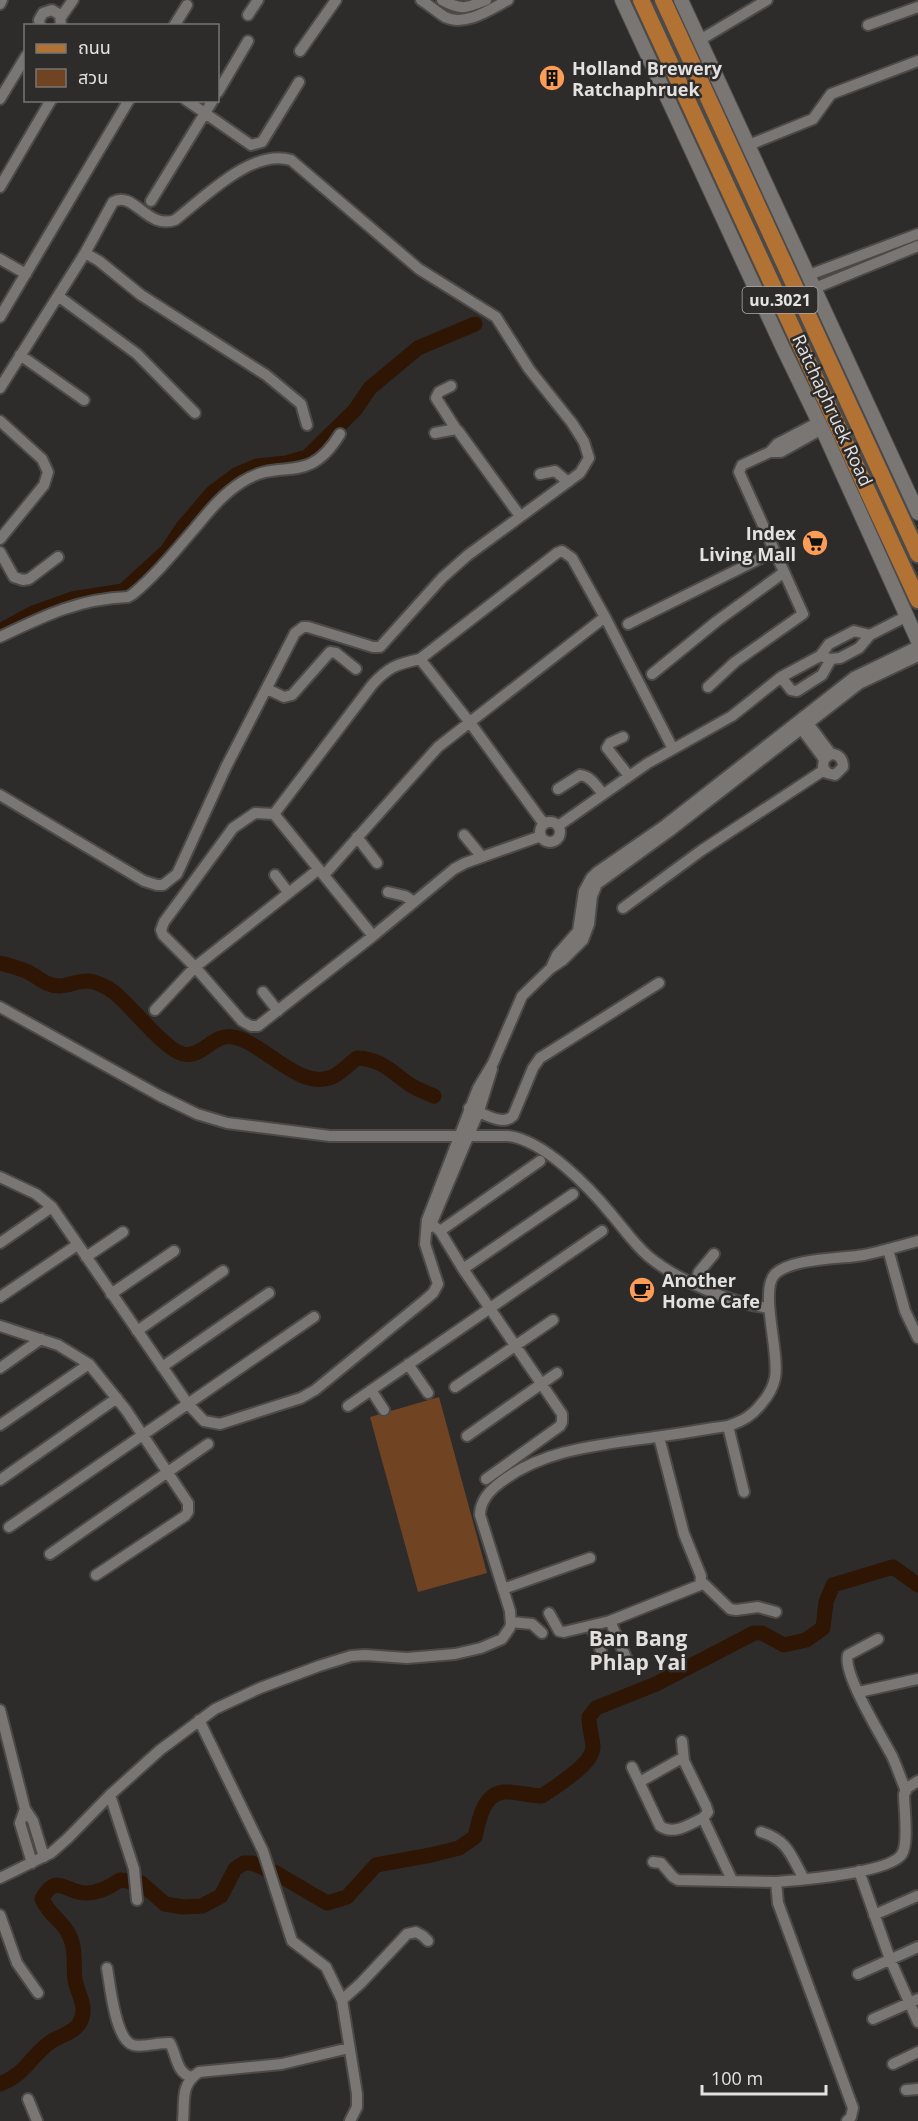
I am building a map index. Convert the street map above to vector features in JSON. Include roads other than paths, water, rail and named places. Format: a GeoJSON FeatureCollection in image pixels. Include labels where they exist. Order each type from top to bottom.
{"type":"FeatureCollection","features":[{"type":"Feature","properties":{"kind":"main road","name":"Ratchaphruek Road"},"geometry":{"type":"LineString","coordinates":[[622,0],[822,428],[918,641]]}},
{"type":"Feature","properties":{"kind":"main road","name":"Ratchaphruek Road"},"geometry":{"type":"LineString","coordinates":[[641,0],[918,600]]}},
{"type":"Feature","properties":{"kind":"main road","name":"Ratchaphruek Road"},"geometry":{"type":"LineString","coordinates":[[663,0],[918,554]]}},
{"type":"Feature","properties":{"kind":"main road","name":"Ratchaphruek Road"},"geometry":{"type":"LineString","coordinates":[[681,0],[809,275],[818,287],[918,513]]}},
{"type":"Feature","properties":{"kind":"main road"},"geometry":{"type":"LineString","coordinates":[[796,334],[800,358],[822,428]]}},
{"type":"Feature","properties":{"kind":"street"},"geometry":{"type":"LineString","coordinates":[[0,4],[2,0]]}},
{"type":"Feature","properties":{"kind":"street"},"geometry":{"type":"LineString","coordinates":[[58,17],[59,0]]}},
{"type":"Feature","properties":{"kind":"street"},"geometry":{"type":"LineString","coordinates":[[58,17],[73,0]]}},
{"type":"Feature","properties":{"kind":"street"},"geometry":{"type":"LineString","coordinates":[[248,15],[258,0]]}},
{"type":"Feature","properties":{"kind":"street"},"geometry":{"type":"LineString","coordinates":[[300,51],[336,0]]}},
{"type":"Feature","properties":{"kind":"street"},"geometry":{"type":"LineString","coordinates":[[442,0],[459,8],[486,0]]}},
{"type":"Feature","properties":{"kind":"street"},"geometry":{"type":"LineString","coordinates":[[429,2],[453,20],[476,16],[508,0]]}},
{"type":"Feature","properties":{"kind":"street"},"geometry":{"type":"LineString","coordinates":[[700,40],[767,0]]}},
{"type":"Feature","properties":{"kind":"street"},"geometry":{"type":"LineString","coordinates":[[868,25],[918,7],[916,0]]}},
{"type":"Feature","properties":{"kind":"street"},"geometry":{"type":"LineString","coordinates":[[175,24],[187,5]]}},
{"type":"Feature","properties":{"kind":"street"},"geometry":{"type":"LineString","coordinates":[[40,24],[43,13],[58,17]]}},
{"type":"Feature","properties":{"kind":"street"},"geometry":{"type":"LineString","coordinates":[[219,90],[248,41]]}},
{"type":"Feature","properties":{"kind":"street"},"geometry":{"type":"LineString","coordinates":[[0,99],[24,59]]}},
{"type":"Feature","properties":{"kind":"street"},"geometry":{"type":"LineString","coordinates":[[749,145],[813,119],[831,94],[918,61]]}},
{"type":"Feature","properties":{"kind":"street"},"geometry":{"type":"LineString","coordinates":[[189,102],[251,145],[256,145],[262,142],[299,82]]}},
{"type":"Feature","properties":{"kind":"street"},"geometry":{"type":"LineString","coordinates":[[0,187],[50,102]]}},
{"type":"Feature","properties":{"kind":"street"},"geometry":{"type":"LineString","coordinates":[[0,317],[128,102]]}},
{"type":"Feature","properties":{"kind":"street"},"geometry":{"type":"LineString","coordinates":[[151,201],[212,102]]}},
{"type":"Feature","properties":{"kind":"street"},"geometry":{"type":"LineString","coordinates":[[0,388],[85,253],[113,202],[118,199],[126,200],[152,218],[166,223],[175,220],[257,160],[281,157],[291,160],[419,269],[496,317],[529,369],[572,423],[587,449],[589,458],[584,469],[468,555],[442,578],[380,646],[373,647],[308,627],[299,630],[292,638],[226,768],[181,867],[173,879],[163,885],[144,882],[0,795]]}},
{"type":"Feature","properties":{"kind":"street"},"geometry":{"type":"LineString","coordinates":[[809,275],[918,234]]}},
{"type":"Feature","properties":{"kind":"street"},"geometry":{"type":"LineString","coordinates":[[818,287],[918,246]]}},
{"type":"Feature","properties":{"kind":"street"},"geometry":{"type":"LineString","coordinates":[[870,251],[874,264]]}},
{"type":"Feature","properties":{"kind":"street"},"geometry":{"type":"LineString","coordinates":[[85,253],[99,261],[141,295],[266,375],[301,404],[307,425]]}},
{"type":"Feature","properties":{"kind":"street"},"geometry":{"type":"LineString","coordinates":[[0,259],[26,274]]}},
{"type":"Feature","properties":{"kind":"street"},"geometry":{"type":"LineString","coordinates":[[58,296],[137,354],[195,413]]}},
{"type":"Feature","properties":{"kind":"street"},"geometry":{"type":"LineString","coordinates":[[20,355],[84,400]]}},
{"type":"Feature","properties":{"kind":"street"},"geometry":{"type":"LineString","coordinates":[[450,386],[439,392],[436,398],[520,516]]}},
{"type":"Feature","properties":{"kind":"street"},"geometry":{"type":"LineString","coordinates":[[0,422],[42,459],[48,472],[45,485],[0,539]]}},
{"type":"Feature","properties":{"kind":"street"},"geometry":{"type":"LineString","coordinates":[[708,687],[735,662],[803,614],[773,552],[739,472],[742,465],[770,452],[781,452],[822,428]]}},
{"type":"Feature","properties":{"kind":"street"},"geometry":{"type":"LineString","coordinates":[[435,433],[456,429]]}},
{"type":"Feature","properties":{"kind":"street"},"geometry":{"type":"LineString","coordinates":[[0,637],[58,610],[78,604],[128,597],[161,568],[225,494],[256,474],[300,469],[309,465],[323,457],[332,448],[340,434]]}},
{"type":"Feature","properties":{"kind":"street"},"geometry":{"type":"LineString","coordinates":[[540,474],[555,471],[568,482]]}},
{"type":"Feature","properties":{"kind":"street"},"geometry":{"type":"LineString","coordinates":[[274,814],[384,672],[398,664],[420,659],[562,550],[572,558],[605,617],[673,749]]}},
{"type":"Feature","properties":{"kind":"street"},"geometry":{"type":"LineString","coordinates":[[0,552],[14,577],[23,580],[29,579],[58,557]]}},
{"type":"Feature","properties":{"kind":"street"},"geometry":{"type":"LineString","coordinates":[[628,624],[773,552]]}},
{"type":"Feature","properties":{"kind":"street"},"geometry":{"type":"LineString","coordinates":[[652,674],[717,621],[783,573]]}},
{"type":"Feature","properties":{"kind":"street"},"geometry":{"type":"LineString","coordinates":[[558,826],[629,776],[732,716],[781,677],[825,658],[840,658],[859,648],[870,634],[907,616]]}},
{"type":"Feature","properties":{"kind":"street"},"geometry":{"type":"LineString","coordinates":[[155,1010],[195,967],[288,892],[321,872],[357,837],[438,747],[471,724],[605,617]]}},
{"type":"Feature","properties":{"kind":"street"},"geometry":{"type":"LineString","coordinates":[[781,677],[791,690],[797,691],[822,675],[828,644],[854,632],[870,634]]}},
{"type":"Feature","properties":{"kind":"street"},"geometry":{"type":"LineString","coordinates":[[3,1182],[36,1194],[52,1208],[199,1417],[210,1424],[220,1424],[301,1398],[433,1293],[438,1284],[425,1244],[459,1136],[490,1080],[493,1063],[522,996],[584,940],[587,933],[587,907],[594,889],[602,879],[856,681],[918,646]]}},
{"type":"Feature","properties":{"kind":"street"},"geometry":{"type":"LineString","coordinates":[[267,689],[284,697],[292,695],[330,651],[356,669]]}},
{"type":"Feature","properties":{"kind":"street"},"geometry":{"type":"LineString","coordinates":[[856,681],[918,656]]}},
{"type":"Feature","properties":{"kind":"street"},"geometry":{"type":"LineString","coordinates":[[420,659],[544,824]]}},
{"type":"Feature","properties":{"kind":"street"},"geometry":{"type":"LineString","coordinates":[[802,722],[828,756]]}},
{"type":"Feature","properties":{"kind":"street"},"geometry":{"type":"LineString","coordinates":[[623,737],[610,743],[607,748],[629,776]]}},
{"type":"Feature","properties":{"kind":"street"},"geometry":{"type":"LineString","coordinates":[[828,756],[839,756],[843,766],[839,773],[831,775],[824,770],[823,763],[828,756]]}},
{"type":"Feature","properties":{"kind":"street"},"geometry":{"type":"LineString","coordinates":[[623,908],[702,850],[824,770]]}},
{"type":"Feature","properties":{"kind":"street"},"geometry":{"type":"LineString","coordinates":[[558,789],[580,775],[590,779],[603,794]]}},
{"type":"Feature","properties":{"kind":"street"},"geometry":{"type":"LineString","coordinates":[[373,936],[274,814],[255,813],[233,828],[164,922],[161,930],[163,935],[246,1024],[258,1026],[373,936],[454,869],[541,836]]}},
{"type":"Feature","properties":{"kind":"street"},"geometry":{"type":"LineString","coordinates":[[553,822],[558,826],[559,836],[555,840],[546,841],[541,836],[540,830],[544,824],[553,822]]}},
{"type":"Feature","properties":{"kind":"street"},"geometry":{"type":"LineString","coordinates":[[464,835],[482,857]]}},
{"type":"Feature","properties":{"kind":"street"},"geometry":{"type":"LineString","coordinates":[[357,837],[377,863]]}},
{"type":"Feature","properties":{"kind":"street"},"geometry":{"type":"LineString","coordinates":[[275,875],[288,892]]}},
{"type":"Feature","properties":{"kind":"street"},"geometry":{"type":"LineString","coordinates":[[388,892],[405,896],[414,902]]}},
{"type":"Feature","properties":{"kind":"street"},"geometry":{"type":"LineString","coordinates":[[474,1110],[502,1121],[510,1119],[533,1068],[540,1058],[658,983]]}},
{"type":"Feature","properties":{"kind":"street"},"geometry":{"type":"LineString","coordinates":[[263,992],[278,1011]]}},
{"type":"Feature","properties":{"kind":"street"},"geometry":{"type":"LineString","coordinates":[[0,1007],[160,1096],[197,1114],[214,1119],[265,1129],[330,1136],[514,1136],[526,1140],[543,1149],[596,1197],[649,1257],[694,1283],[743,1303],[769,1308]]}},
{"type":"Feature","properties":{"kind":"street"},"geometry":{"type":"LineString","coordinates":[[431,1226],[540,1161]]}},
{"type":"Feature","properties":{"kind":"street"},"geometry":{"type":"LineString","coordinates":[[463,1269],[573,1194]]}},
{"type":"Feature","properties":{"kind":"street"},"geometry":{"type":"LineString","coordinates":[[0,1243],[52,1208]]}},
{"type":"Feature","properties":{"kind":"street"},"geometry":{"type":"LineString","coordinates":[[431,1226],[463,1269],[563,1418],[560,1426],[486,1479]]}},
{"type":"Feature","properties":{"kind":"street"},"geometry":{"type":"LineString","coordinates":[[348,1406],[602,1231]]}},
{"type":"Feature","properties":{"kind":"street"},"geometry":{"type":"LineString","coordinates":[[86,1257],[123,1232]]}},
{"type":"Feature","properties":{"kind":"street"},"geometry":{"type":"LineString","coordinates":[[0,1878],[47,1855],[68,1838],[110,1795],[160,1750],[199,1720],[216,1709],[260,1688],[351,1656],[407,1658],[455,1654],[481,1648],[502,1639],[511,1622],[480,1515],[481,1504],[490,1491],[521,1469],[552,1456],[590,1447],[728,1426],[741,1422],[754,1412],[767,1396],[774,1381],[776,1358],[769,1308],[770,1283],[776,1274],[782,1269],[804,1263],[855,1256],[918,1241]]}},
{"type":"Feature","properties":{"kind":"street"},"geometry":{"type":"LineString","coordinates":[[0,1297],[77,1245]]}},
{"type":"Feature","properties":{"kind":"street"},"geometry":{"type":"LineString","coordinates":[[888,1249],[902,1301],[918,1338]]}},
{"type":"Feature","properties":{"kind":"street"},"geometry":{"type":"LineString","coordinates":[[111,1294],[174,1251]]}},
{"type":"Feature","properties":{"kind":"street"},"geometry":{"type":"LineString","coordinates":[[694,1283],[699,1272],[714,1254]]}},
{"type":"Feature","properties":{"kind":"street"},"geometry":{"type":"LineString","coordinates":[[137,1331],[224,1271]]}},
{"type":"Feature","properties":{"kind":"street"},"geometry":{"type":"LineString","coordinates":[[162,1367],[268,1293]]}},
{"type":"Feature","properties":{"kind":"street"},"geometry":{"type":"LineString","coordinates":[[9,1527],[314,1317]]}},
{"type":"Feature","properties":{"kind":"street"},"geometry":{"type":"LineString","coordinates":[[455,1387],[553,1320]]}},
{"type":"Feature","properties":{"kind":"street"},"geometry":{"type":"LineString","coordinates":[[0,1326],[58,1345],[89,1364],[117,1398],[188,1503],[188,1512],[185,1516],[96,1575]]}},
{"type":"Feature","properties":{"kind":"street"},"geometry":{"type":"LineString","coordinates":[[0,1368],[41,1339]]}},
{"type":"Feature","properties":{"kind":"street"},"geometry":{"type":"LineString","coordinates":[[0,1425],[89,1364]]}},
{"type":"Feature","properties":{"kind":"street"},"geometry":{"type":"LineString","coordinates":[[408,1364],[428,1393]]}},
{"type":"Feature","properties":{"kind":"street"},"geometry":{"type":"LineString","coordinates":[[467,1436],[557,1373]]}},
{"type":"Feature","properties":{"kind":"street"},"geometry":{"type":"LineString","coordinates":[[371,1390],[384,1410]]}},
{"type":"Feature","properties":{"kind":"street"},"geometry":{"type":"LineString","coordinates":[[0,1480],[117,1398]]}},
{"type":"Feature","properties":{"kind":"street"},"geometry":{"type":"LineString","coordinates":[[728,1426],[744,1492]]}},
{"type":"Feature","properties":{"kind":"street"},"geometry":{"type":"LineString","coordinates":[[658,1437],[681,1523],[702,1582],[730,1609],[758,1607],[776,1612]]}},
{"type":"Feature","properties":{"kind":"street"},"geometry":{"type":"LineString","coordinates":[[50,1554],[208,1444]]}},
{"type":"Feature","properties":{"kind":"street"},"geometry":{"type":"LineString","coordinates":[[503,1589],[590,1558]]}},
{"type":"Feature","properties":{"kind":"street"},"geometry":{"type":"LineString","coordinates":[[549,1613],[561,1632],[591,1626],[610,1621],[696,1587],[702,1582]]}},
{"type":"Feature","properties":{"kind":"street"},"geometry":{"type":"LineString","coordinates":[[610,1621],[628,1662]]}},
{"type":"Feature","properties":{"kind":"street"},"geometry":{"type":"LineString","coordinates":[[511,1622],[532,1624],[542,1633]]}},
{"type":"Feature","properties":{"kind":"street"},"geometry":{"type":"LineString","coordinates":[[591,1626],[601,1651]]}},
{"type":"Feature","properties":{"kind":"street"},"geometry":{"type":"LineString","coordinates":[[878,1639],[848,1655],[847,1664],[895,1763],[906,1791]]}},
{"type":"Feature","properties":{"kind":"street"},"geometry":{"type":"LineString","coordinates":[[859,1692],[918,1679]]}},
{"type":"Feature","properties":{"kind":"street"},"geometry":{"type":"LineString","coordinates":[[0,1710],[25,1809],[33,1821],[47,1855]]}},
{"type":"Feature","properties":{"kind":"street"},"geometry":{"type":"LineString","coordinates":[[199,1720],[262,1851],[292,1941],[326,1966],[342,2000],[357,2094],[357,2107],[350,2121]]}},
{"type":"Feature","properties":{"kind":"street"},"geometry":{"type":"LineString","coordinates":[[632,1767],[660,1826],[665,1830],[676,1830],[703,1818],[708,1812],[682,1758],[682,1741]]}},
{"type":"Feature","properties":{"kind":"street"},"geometry":{"type":"LineString","coordinates":[[643,1780],[682,1758]]}},
{"type":"Feature","properties":{"kind":"street"},"geometry":{"type":"LineString","coordinates":[[652,1862],[661,1863],[678,1880],[776,1882],[861,1879],[901,1856],[905,1841],[904,1794],[911,1784],[918,1781]]}},
{"type":"Feature","properties":{"kind":"street"},"geometry":{"type":"LineString","coordinates":[[110,1795],[134,1869],[137,1894]]}},
{"type":"Feature","properties":{"kind":"street"},"geometry":{"type":"LineString","coordinates":[[25,1809],[20,1823],[32,1863]]}},
{"type":"Feature","properties":{"kind":"street"},"geometry":{"type":"LineString","coordinates":[[703,1818],[732,1880]]}},
{"type":"Feature","properties":{"kind":"street"},"geometry":{"type":"LineString","coordinates":[[761,1832],[777,1838],[786,1846],[804,1880]]}},
{"type":"Feature","properties":{"kind":"street"},"geometry":{"type":"LineString","coordinates":[[861,1879],[891,1959],[914,2001],[918,2022]]}},
{"type":"Feature","properties":{"kind":"street"},"geometry":{"type":"LineString","coordinates":[[776,1882],[778,1903],[853,2108],[848,2121]]}},
{"type":"Feature","properties":{"kind":"street"},"geometry":{"type":"LineString","coordinates":[[874,1914],[917,1896]]}},
{"type":"Feature","properties":{"kind":"street"},"geometry":{"type":"LineString","coordinates":[[0,1915],[17,1963],[38,1993]]}},
{"type":"Feature","properties":{"kind":"street"},"geometry":{"type":"LineString","coordinates":[[342,2000],[407,1935],[416,1932],[428,1941]]}},
{"type":"Feature","properties":{"kind":"street"},"geometry":{"type":"LineString","coordinates":[[858,1974],[918,1947]]}},
{"type":"Feature","properties":{"kind":"street"},"geometry":{"type":"LineString","coordinates":[[107,1968],[123,2038],[136,2046],[170,2043],[180,2070],[191,2077]]}},
{"type":"Feature","properties":{"kind":"street"},"geometry":{"type":"LineString","coordinates":[[873,2019],[914,2001]]}},
{"type":"Feature","properties":{"kind":"street"},"geometry":{"type":"LineString","coordinates":[[183,2121],[185,2088],[191,2077],[200,2072],[282,2064],[349,2048]]}},
{"type":"Feature","properties":{"kind":"street"},"geometry":{"type":"LineString","coordinates":[[893,2064],[918,2052]]}},
{"type":"Feature","properties":{"kind":"street"},"geometry":{"type":"LineString","coordinates":[[28,2099],[37,2121]]}},
{"type":"Feature","properties":{"kind":"waterway"},"geometry":{"type":"LineString","coordinates":[[0,631],[33,613],[72,599],[123,591],[167,551],[183,527],[212,493],[236,475],[257,466],[286,463],[307,457],[355,410],[370,388],[418,348],[475,324]]}},
{"type":"Feature","properties":{"kind":"waterway"},"geometry":{"type":"LineString","coordinates":[[0,963],[26,971],[54,986],[86,981],[105,987],[122,999],[167,1045],[183,1054],[196,1052],[220,1039],[233,1037],[244,1040],[294,1072],[319,1079],[332,1077],[357,1058],[366,1059],[381,1064],[412,1086],[434,1096]]}},
{"type":"Feature","properties":{"kind":"waterway"},"geometry":{"type":"LineString","coordinates":[[0,2084],[22,2070],[49,2043],[73,2030],[82,2018],[83,2007],[75,1980],[74,1955],[70,1937],[42,1899],[52,1887],[57,1885],[91,1893],[120,1880],[141,1883],[165,1904],[183,1907],[202,1906],[221,1896],[235,1869],[244,1863],[252,1863],[276,1873],[327,1903],[347,1897],[376,1865],[459,1848],[475,1837],[483,1809],[491,1797],[504,1792],[542,1796],[565,1781],[592,1753],[589,1717],[596,1708],[656,1684],[754,1633],[762,1633],[784,1645],[806,1640],[823,1628],[826,1602],[833,1585],[893,1567],[918,1585]]}},
{"type":"Feature","properties":{"kind":"place","name":"Holland Brewery Ratchaphruek"},"geometry":{"type":"Point","coordinates":[552,78]}},
{"type":"Feature","properties":{"kind":"place","name":"Index Living Mall"},"geometry":{"type":"Point","coordinates":[815,543]}},
{"type":"Feature","properties":{"kind":"place","name":"Another Home Cafe"},"geometry":{"type":"Point","coordinates":[642,1290]}},
{"type":"Feature","properties":{"kind":"district","name":"Ban Bang Phlap Yai"},"geometry":{"type":"Point","coordinates":[638,1650]}}]}
